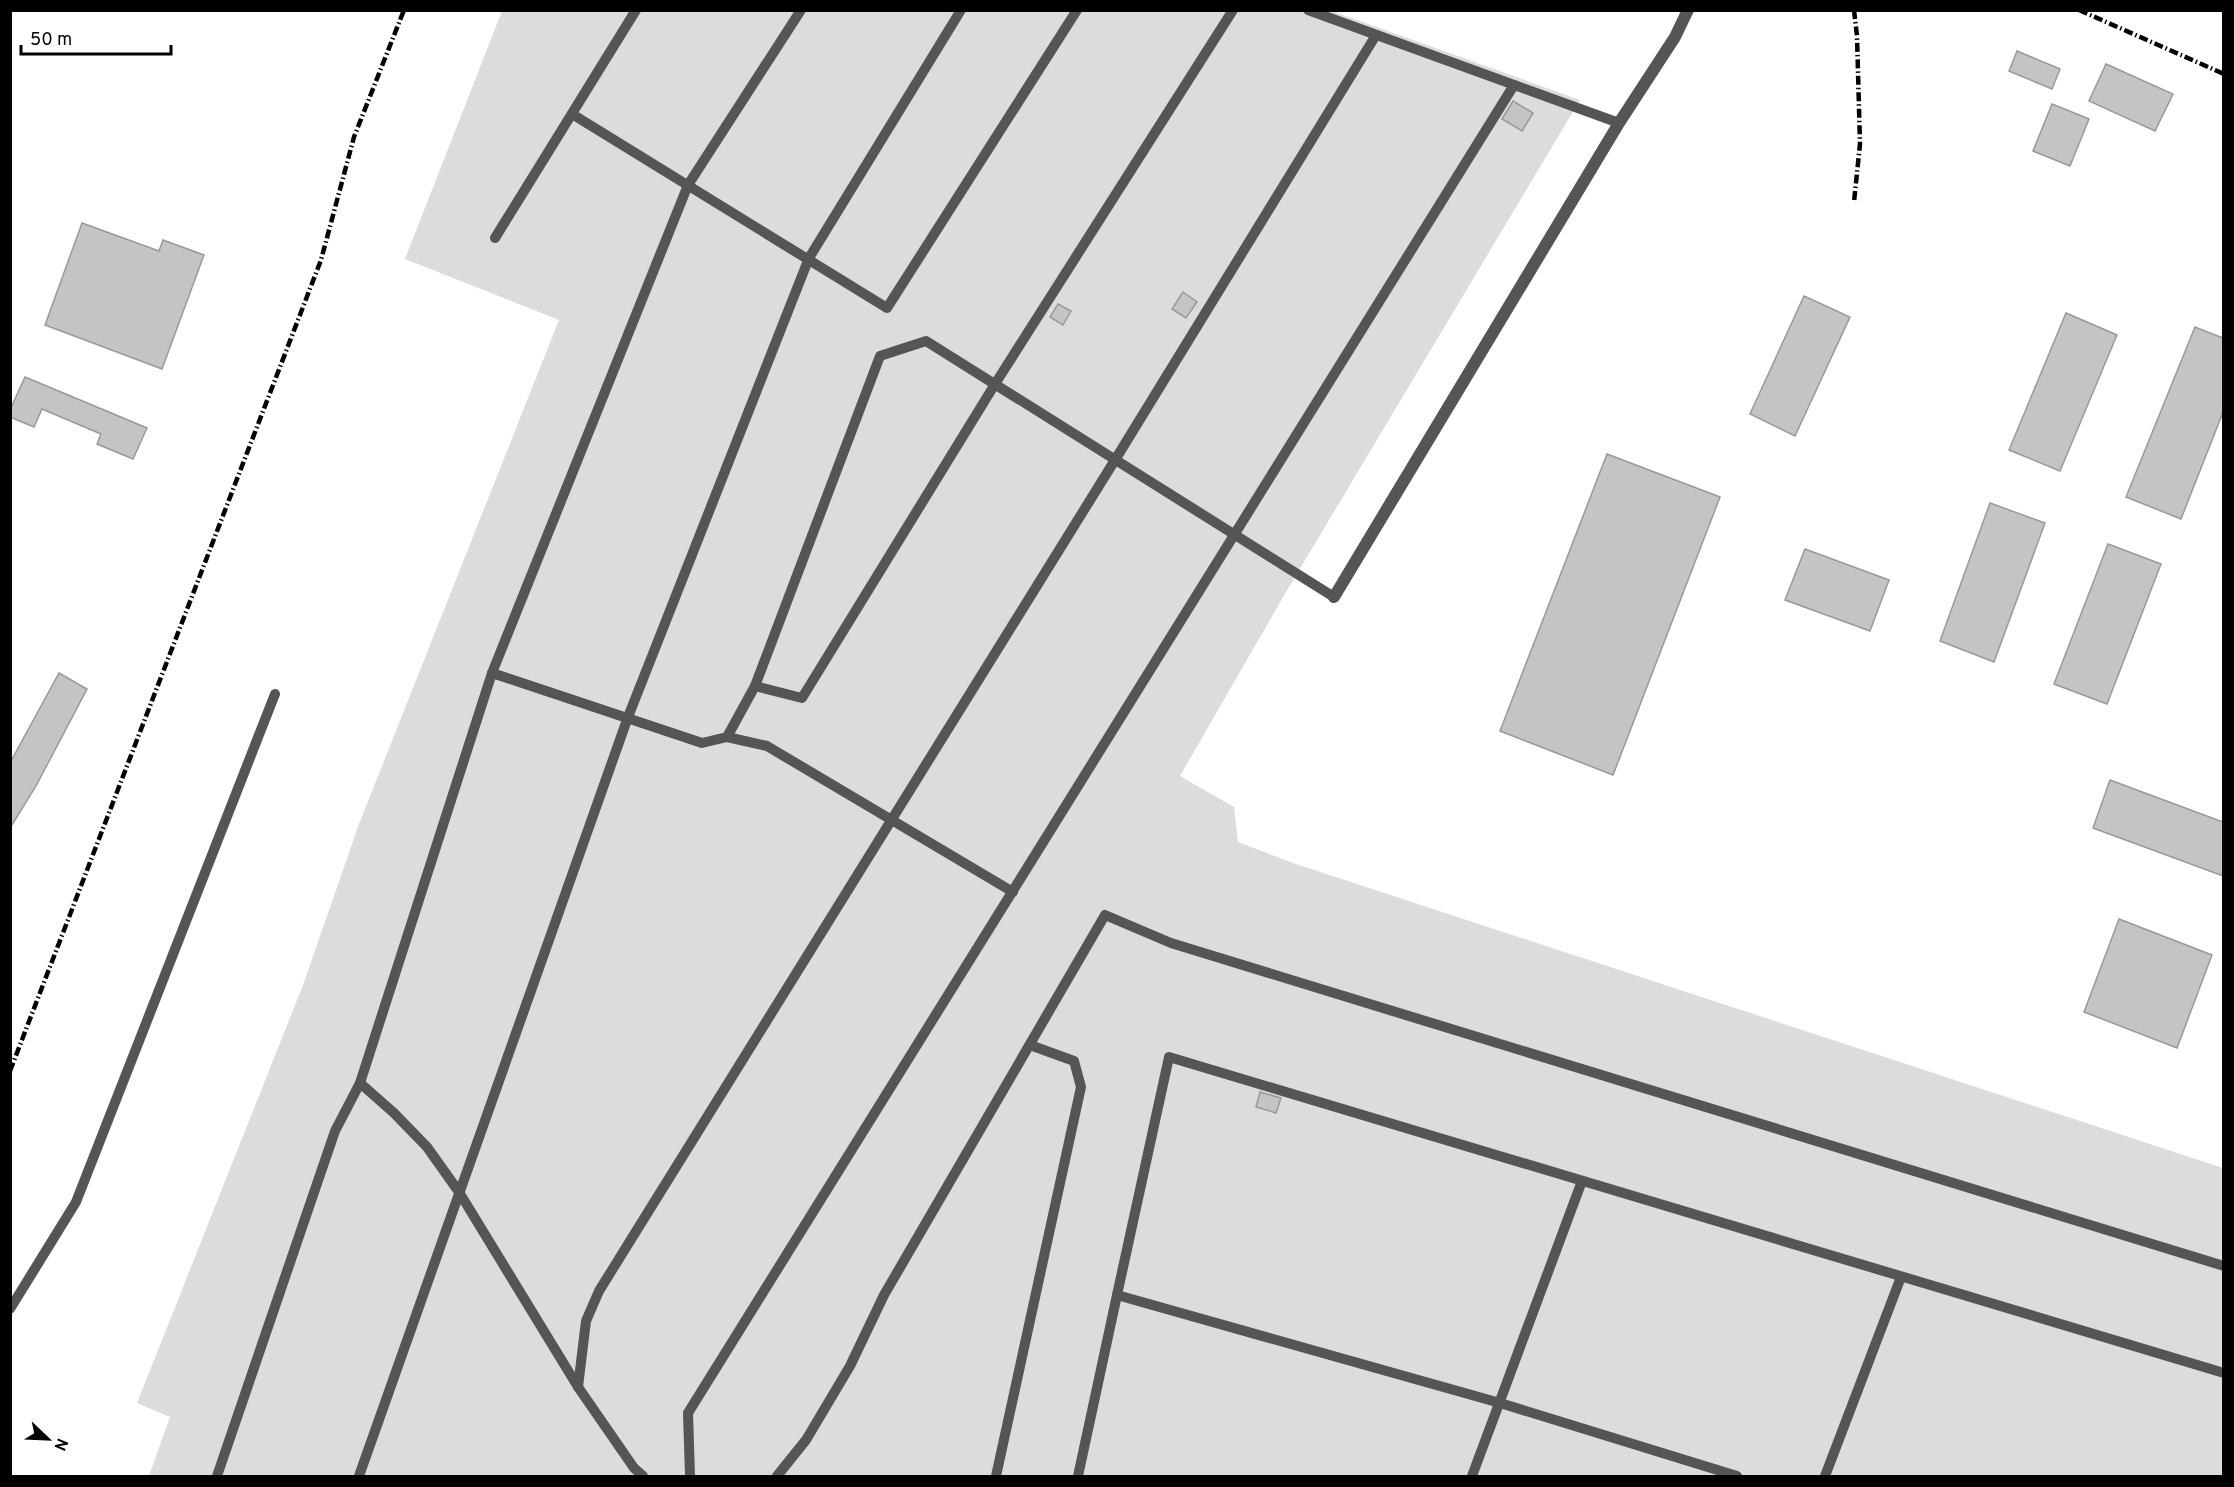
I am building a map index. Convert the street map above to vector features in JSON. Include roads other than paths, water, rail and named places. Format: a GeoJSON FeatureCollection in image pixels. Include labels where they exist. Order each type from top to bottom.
{"type":"FeatureCollection","features":[{"type":"Feature","properties":{"kind":"street"},"geometry":{"type":"LineString","coordinates":[[1334,597],[1619,123],[1675,37],[1688,10]]}},
{"type":"Feature","properties":{"kind":"lane"},"geometry":{"type":"LineString","coordinates":[[495,238],[636,10]]}},
{"type":"Feature","properties":{"kind":"lane"},"geometry":{"type":"LineString","coordinates":[[218,1476],[335,1131],[360,1083],[492,673],[688,185],[801,10]]}},
{"type":"Feature","properties":{"kind":"lane"},"geometry":{"type":"LineString","coordinates":[[359,1476],[628,717],[809,258],[962,10]]}},
{"type":"Feature","properties":{"kind":"lane"},"geometry":{"type":"LineString","coordinates":[[572,114],[887,308],[1077,10]]}},
{"type":"Feature","properties":{"kind":"lane"},"geometry":{"type":"LineString","coordinates":[[755,686],[802,698],[995,384],[1233,10]]}},
{"type":"Feature","properties":{"kind":"lane"},"geometry":{"type":"LineString","coordinates":[[1308,10],[1619,123]]}},
{"type":"Feature","properties":{"kind":"lane"},"geometry":{"type":"LineString","coordinates":[[578,1387],[586,1321],[599,1292],[1376,35]]}},
{"type":"Feature","properties":{"kind":"lane"},"geometry":{"type":"LineString","coordinates":[[690,1476],[688,1413],[1514,85]]}},
{"type":"Feature","properties":{"kind":"lane"},"geometry":{"type":"LineString","coordinates":[[727,737],[755,686],[880,356],[926,341],[1334,597]]}},
{"type":"Feature","properties":{"kind":"lane"},"geometry":{"type":"LineString","coordinates":[[492,673],[702,743],[727,737],[767,746],[1013,892]]}},
{"type":"Feature","properties":{"kind":"lane"},"geometry":{"type":"LineString","coordinates":[[10,1309],[76,1202],[275,694]]}},
{"type":"Feature","properties":{"kind":"lane"},"geometry":{"type":"LineString","coordinates":[[777,1476],[806,1440],[844,1375],[884,1295],[1105,915],[1183,946],[2223,1266]]}},
{"type":"Feature","properties":{"kind":"lane"},"geometry":{"type":"LineString","coordinates":[[996,1476],[1081,1087],[1074,1061],[1030,1045]]}},
{"type":"Feature","properties":{"kind":"lane"},"geometry":{"type":"LineString","coordinates":[[1078,1476],[1169,1058],[2223,1373]]}},
{"type":"Feature","properties":{"kind":"lane"},"geometry":{"type":"LineString","coordinates":[[360,1083],[428,1147],[459,1192],[578,1387],[634,1468],[643,1476]]}},
{"type":"Feature","properties":{"kind":"lane"},"geometry":{"type":"LineString","coordinates":[[1472,1476],[1582,1181]]}},
{"type":"Feature","properties":{"kind":"lane"},"geometry":{"type":"LineString","coordinates":[[1825,1476],[1901,1277]]}},
{"type":"Feature","properties":{"kind":"lane"},"geometry":{"type":"LineString","coordinates":[[1117,1295],[1500,1403],[1737,1476]]}},
{"type":"Feature","properties":{"kind":"railway"},"geometry":{"type":"LineString","coordinates":[[10,1071],[321,260],[354,137],[404,10]]}},
{"type":"Feature","properties":{"kind":"railway"},"geometry":{"type":"LineString","coordinates":[[1854,10],[1857,36],[1860,144],[1854,202]]}},
{"type":"Feature","properties":{"kind":"railway"},"geometry":{"type":"LineString","coordinates":[[2079,10],[2224,74]]}}]}
